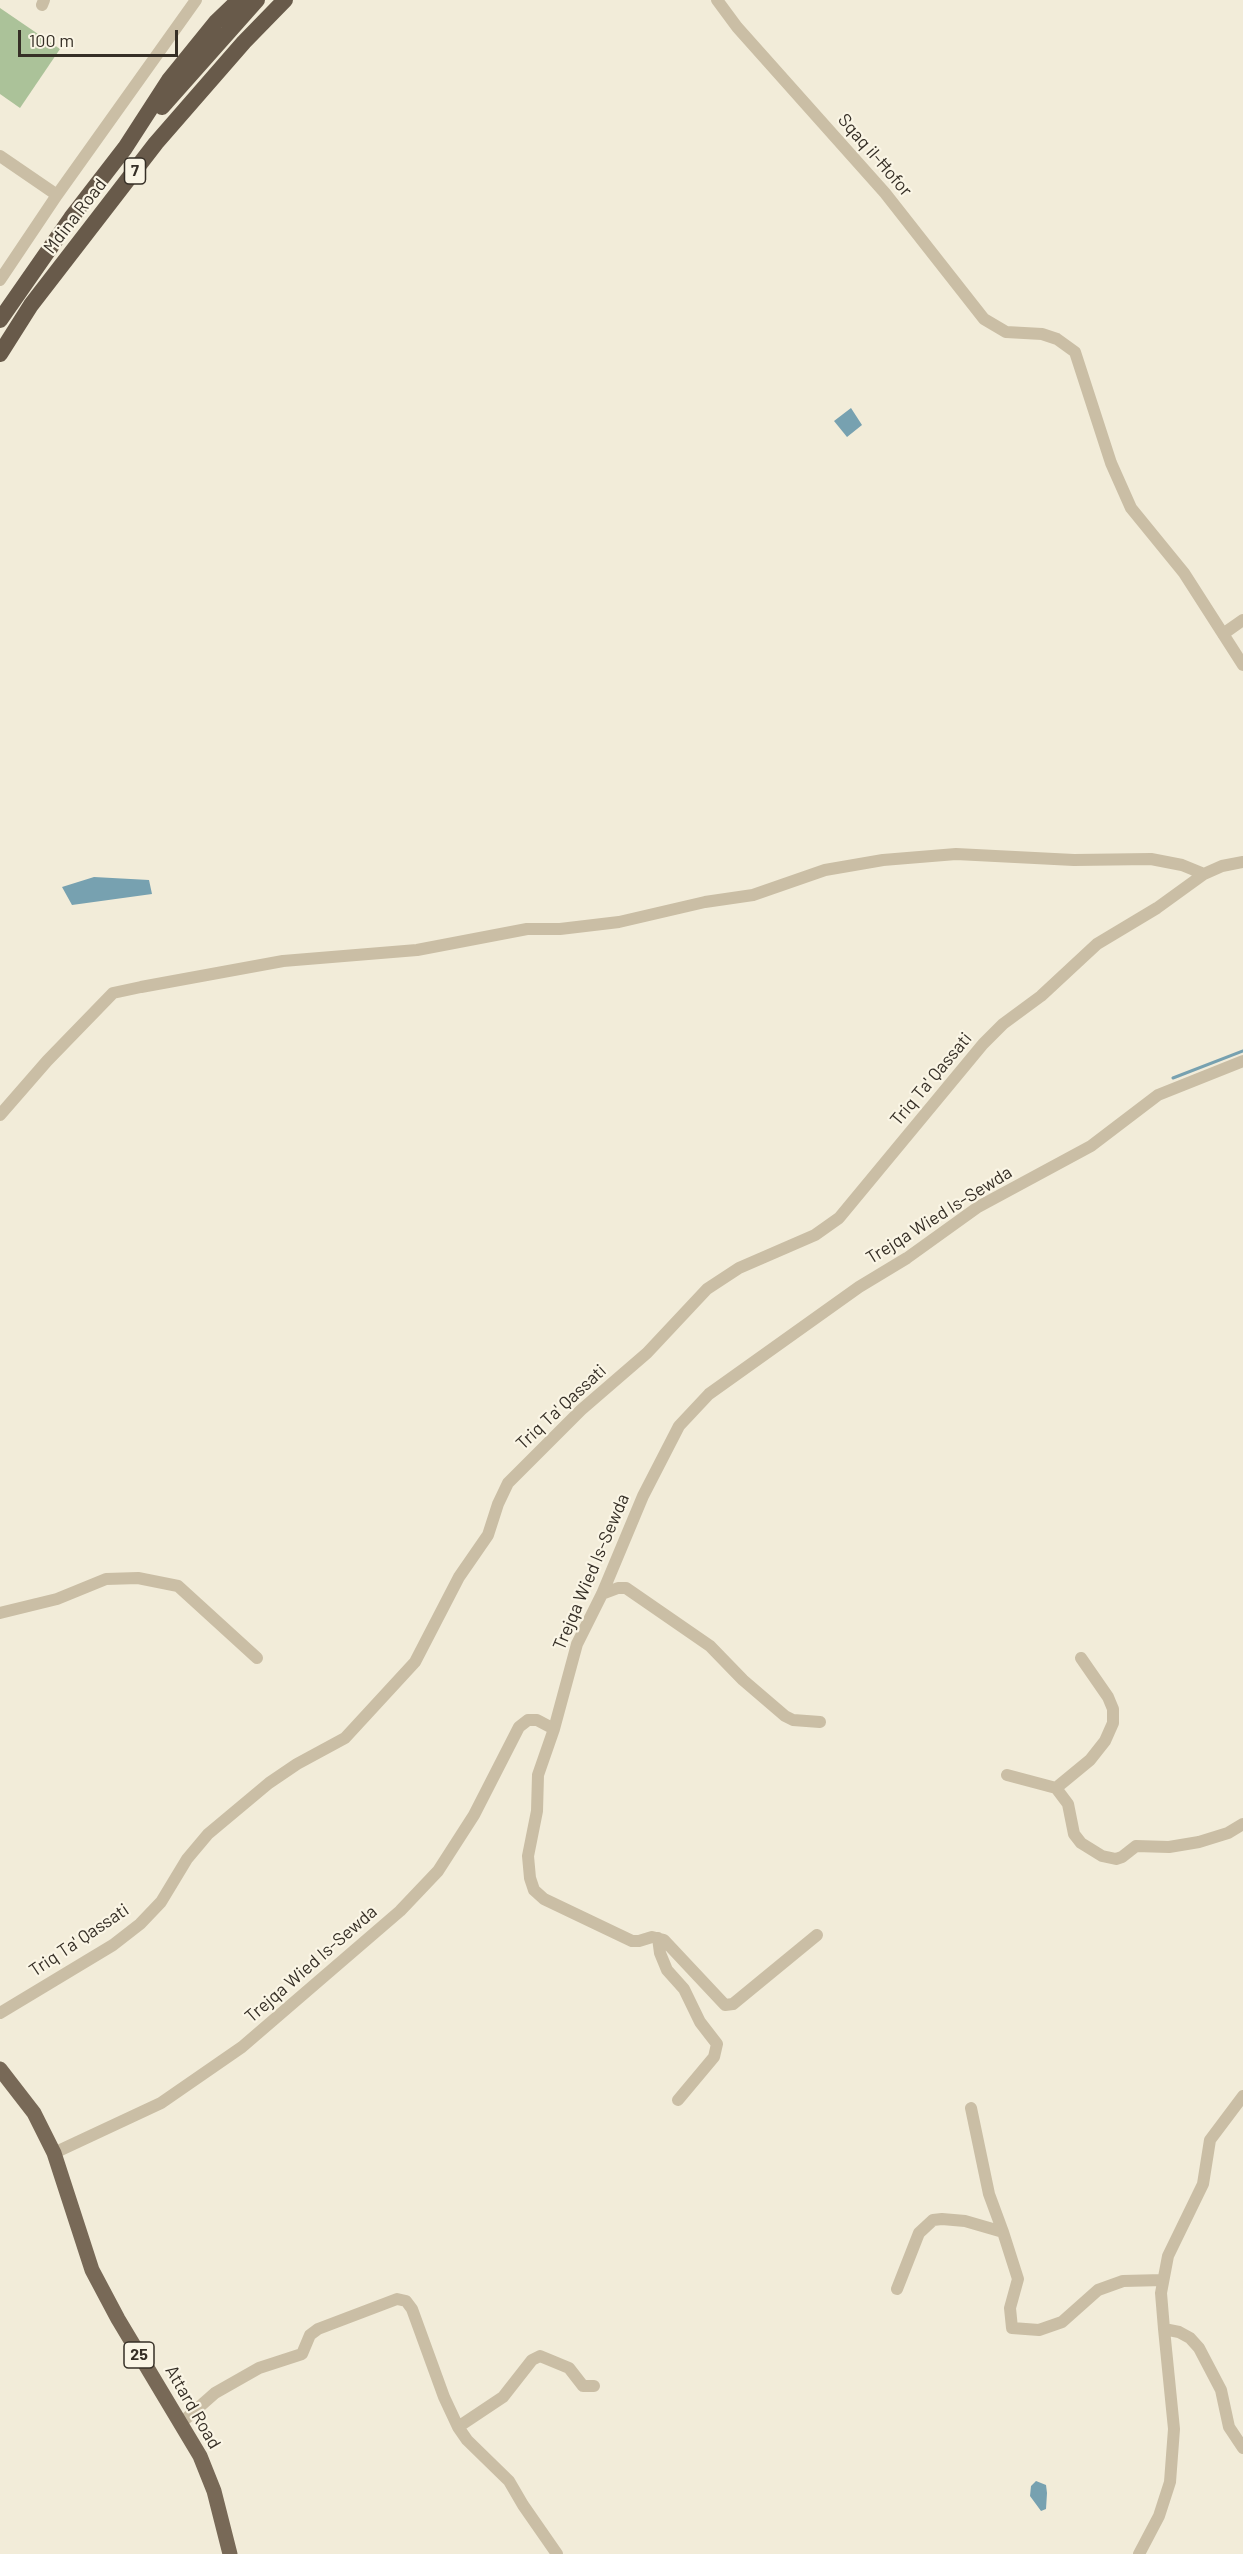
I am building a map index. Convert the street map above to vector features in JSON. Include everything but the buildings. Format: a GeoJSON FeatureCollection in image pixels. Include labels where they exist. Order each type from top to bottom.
{"type":"FeatureCollection","features":[{"type":"Feature","properties":{"kind":"highway","name":"Mdina Road"},"geometry":{"type":"LineString","coordinates":[[125,148],[170,80],[216,22],[239,0]]}},
{"type":"Feature","properties":{"kind":"highway","name":"Mdina Road"},"geometry":{"type":"LineString","coordinates":[[0,320],[71,218],[125,148],[257,0]]}},
{"type":"Feature","properties":{"kind":"highway","name":"Mdina Road"},"geometry":{"type":"LineString","coordinates":[[0,354],[32,305],[156,143],[244,42],[285,0]]}},
{"type":"Feature","properties":{"kind":"main road","name":"25"},"geometry":{"type":"LineString","coordinates":[[0,2069],[34,2113],[54,2153]]}},
{"type":"Feature","properties":{"kind":"main road","name":"Attard Road"},"geometry":{"type":"LineString","coordinates":[[54,2153],[92,2270],[118,2319],[200,2456],[214,2491],[230,2554]]}},
{"type":"Feature","properties":{"kind":"street","name":"Mdina Road"},"geometry":{"type":"LineString","coordinates":[[0,280],[57,195],[196,0]]}},
{"type":"Feature","properties":{"kind":"street","name":"Sqaq il-Ħofor"},"geometry":{"type":"LineString","coordinates":[[717,0],[737,27],[885,193],[984,319],[1006,332],[1042,334],[1063,342],[1075,352],[1111,464],[1131,508],[1184,573],[1223,634]]}},
{"type":"Feature","properties":{"kind":"street"},"geometry":{"type":"LineString","coordinates":[[0,156],[57,195]]}},
{"type":"Feature","properties":{"kind":"street"},"geometry":{"type":"LineString","coordinates":[[1243,620],[1223,634],[1243,665]]}},
{"type":"Feature","properties":{"kind":"street"},"geometry":{"type":"LineString","coordinates":[[0,1115],[113,993],[141,987],[282,961],[417,951],[526,929],[560,929],[619,922],[705,902],[753,895],[825,870],[883,860],[956,854],[1074,860],[1152,859],[1174,863],[1204,874],[1222,866],[1243,862]]}},
{"type":"Feature","properties":{"kind":"street","name":"Triq Ta' Qassati"},"geometry":{"type":"LineString","coordinates":[[0,2013],[113,1944],[140,1924],[161,1902],[187,1859],[208,1834],[297,1764],[345,1738],[415,1662],[459,1577],[492,1529],[498,1504],[508,1483],[581,1410],[647,1353],[707,1289],[739,1268],[815,1235],[828,1227],[850,1206],[983,1044],[1003,1024],[1041,996],[1097,944],[1157,908],[1204,874]]}},
{"type":"Feature","properties":{"kind":"street","name":"Trejqa Wied Is-Sewda"},"geometry":{"type":"LineString","coordinates":[[54,2153],[173,2096],[242,2047],[406,1905],[438,1871],[474,1815],[519,1726],[528,1720],[537,1720],[554,1729],[577,1644],[602,1594],[643,1496],[670,1442],[688,1415],[720,1385],[859,1287],[917,1252],[968,1214],[1091,1146],[1158,1095],[1243,1061]]}},
{"type":"Feature","properties":{"kind":"street"},"geometry":{"type":"LineString","coordinates":[[0,1613],[57,1599],[106,1579],[138,1578],[178,1586],[256,1658]]}},
{"type":"Feature","properties":{"kind":"street"},"geometry":{"type":"LineString","coordinates":[[602,1594],[618,1588],[626,1588],[710,1647],[743,1680],[786,1716],[793,1720],[820,1722]]}},
{"type":"Feature","properties":{"kind":"street"},"geometry":{"type":"LineString","coordinates":[[1056,1788],[1090,1760],[1105,1741],[1113,1723],[1113,1709],[1108,1697],[1081,1658]]}},
{"type":"Feature","properties":{"kind":"street"},"geometry":{"type":"LineString","coordinates":[[554,1729],[538,1775],[537,1811],[529,1845],[530,1878],[534,1890],[557,1907],[632,1941],[658,1938],[675,1949],[722,2003],[729,2006],[817,1935]]}},
{"type":"Feature","properties":{"kind":"street"},"geometry":{"type":"LineString","coordinates":[[1007,1775],[1056,1788],[1068,1804],[1074,1834],[1081,1843],[1102,1856],[1116,1859],[1136,1846],[1169,1847],[1206,1840],[1228,1833],[1243,1824]]}},
{"type":"Feature","properties":{"kind":"street"},"geometry":{"type":"LineString","coordinates":[[658,1938],[660,1953],[667,1970],[684,1989],[700,2022],[717,2044],[714,2057],[678,2100]]}},
{"type":"Feature","properties":{"kind":"street"},"geometry":{"type":"LineString","coordinates":[[1139,2554],[1159,2516],[1170,2482],[1174,2429],[1161,2292],[1163,2280],[1173,2243],[1203,2184],[1210,2140],[1243,2096]]}},
{"type":"Feature","properties":{"kind":"street"},"geometry":{"type":"LineString","coordinates":[[971,2108],[989,2194],[1018,2279],[1010,2308],[1012,2328],[1039,2330],[1062,2322],[1098,2290],[1123,2281],[1163,2280]]}},
{"type":"Feature","properties":{"kind":"street"},"geometry":{"type":"LineString","coordinates":[[897,2289],[919,2233],[933,2220],[965,2221],[1003,2232]]}},
{"type":"Feature","properties":{"kind":"street"},"geometry":{"type":"LineString","coordinates":[[181,2423],[215,2393],[259,2368],[303,2354],[310,2335],[318,2329],[385,2302],[402,2299],[412,2309],[444,2397],[458,2427],[467,2440],[509,2481],[557,2554]]}},
{"type":"Feature","properties":{"kind":"street"},"geometry":{"type":"LineString","coordinates":[[1164,2329],[1179,2331],[1199,2348],[1217,2379],[1229,2427],[1243,2448]]}},
{"type":"Feature","properties":{"kind":"street"},"geometry":{"type":"LineString","coordinates":[[458,2427],[506,2394],[532,2360],[540,2356],[569,2368],[583,2386],[594,2386]]}},
{"type":"Feature","properties":{"kind":"green space"},"geometry":{"type":"Polygon","coordinates":[[[0,8],[60,49],[20,108],[0,94],[0,8]]]}},
{"type":"Feature","properties":{"kind":"water"},"geometry":{"type":"Polygon","coordinates":[[[851,408],[862,425],[847,437],[834,421],[851,408]]]}},
{"type":"Feature","properties":{"kind":"water"},"geometry":{"type":"Polygon","coordinates":[[[94,877],[149,880],[152,894],[72,905],[62,887],[94,877]]]}},
{"type":"Feature","properties":{"kind":"water"},"geometry":{"type":"Polygon","coordinates":[[[1036,2481],[1046,2485],[1046,2509],[1041,2511],[1030,2496],[1031,2486],[1036,2481]]]}},
{"type":"Feature","properties":{"kind":"waterway"},"geometry":{"type":"LineString","coordinates":[[1173,1078],[1243,1051]]}}]}
